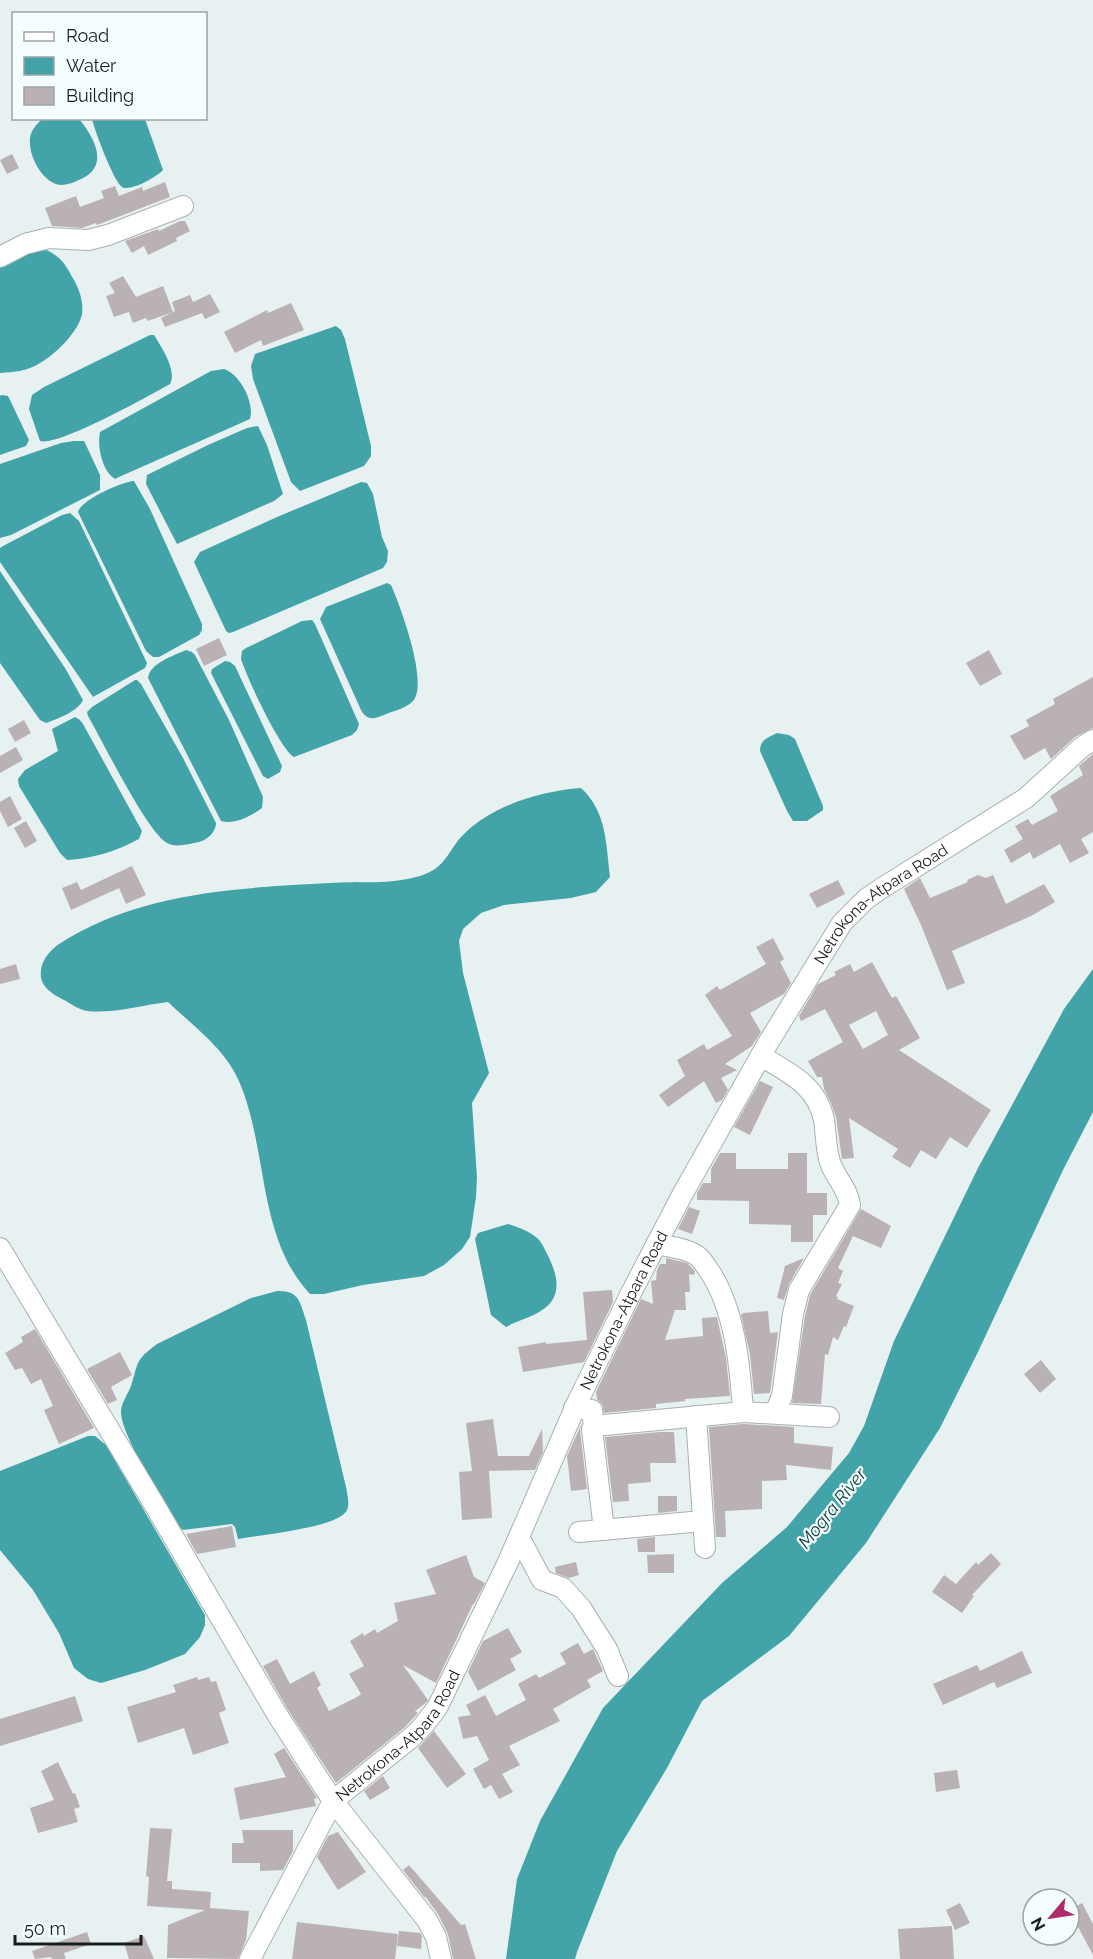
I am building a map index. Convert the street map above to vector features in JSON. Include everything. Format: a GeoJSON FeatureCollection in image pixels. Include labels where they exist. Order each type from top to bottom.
{"type":"FeatureCollection","features":[{"type":"Feature","properties":{"kind":"street"},"geometry":{"type":"LineString","coordinates":[[0,257],[25,244],[49,238],[88,240],[108,235],[183,206]]}},
{"type":"Feature","properties":{"kind":"street","name":"Netrokona-Atpara Road"},"geometry":{"type":"LineString","coordinates":[[249,1959],[333,1801],[412,1737],[437,1708],[519,1537],[574,1408],[656,1244],[761,1056],[842,923],[866,899],[1026,798],[1082,747],[1093,740]]}},
{"type":"Feature","properties":{"kind":"street"},"geometry":{"type":"LineString","coordinates":[[761,1056],[791,1074],[812,1091],[823,1117],[829,1160],[848,1195],[850,1204],[800,1290],[793,1314],[782,1396],[775,1413]]}},
{"type":"Feature","properties":{"kind":"street"},"geometry":{"type":"LineString","coordinates":[[656,1244],[696,1254],[717,1284],[729,1313],[734,1337],[743,1412]]}},
{"type":"Feature","properties":{"kind":"street"},"geometry":{"type":"LineString","coordinates":[[0,1248],[190,1564],[278,1716],[333,1801],[427,1920],[441,1959]]}},
{"type":"Feature","properties":{"kind":"street"},"geometry":{"type":"LineString","coordinates":[[574,1408],[592,1410],[594,1426],[592,1429],[604,1530]]}},
{"type":"Feature","properties":{"kind":"street"},"geometry":{"type":"LineString","coordinates":[[594,1426],[743,1412],[829,1417]]}},
{"type":"Feature","properties":{"kind":"street"},"geometry":{"type":"LineString","coordinates":[[696,1416],[705,1548]]}},
{"type":"Feature","properties":{"kind":"street"},"geometry":{"type":"LineString","coordinates":[[579,1532],[703,1521]]}},
{"type":"Feature","properties":{"kind":"street"},"geometry":{"type":"LineString","coordinates":[[519,1537],[542,1580],[563,1588],[581,1608],[607,1648],[618,1676]]}},
{"type":"Feature","properties":{"kind":"water"},"geometry":{"type":"Polygon","coordinates":[[[41,120],[80,120],[94,141],[96,150],[96,165],[91,172],[76,182],[61,185],[42,174],[34,160],[30,145],[30,138],[41,120]]]}},
{"type":"Feature","properties":{"kind":"water"},"geometry":{"type":"Polygon","coordinates":[[[92,120],[145,120],[163,170],[137,186],[122,187],[100,144],[92,120]]]}},
{"type":"Feature","properties":{"kind":"water"},"geometry":{"type":"Polygon","coordinates":[[[41,248],[59,258],[74,279],[82,304],[80,321],[66,342],[46,359],[26,369],[0,373],[0,264],[41,248]]]}},
{"type":"Feature","properties":{"kind":"water"},"geometry":{"type":"Polygon","coordinates":[[[336,326],[341,330],[345,339],[371,446],[371,456],[364,466],[300,491],[291,482],[253,379],[251,366],[255,354],[336,326]]]}},
{"type":"Feature","properties":{"kind":"water"},"geometry":{"type":"Polygon","coordinates":[[[154,335],[168,361],[172,373],[170,384],[83,429],[50,441],[40,441],[29,409],[32,395],[154,335]]]}},
{"type":"Feature","properties":{"kind":"water"},"geometry":{"type":"Polygon","coordinates":[[[224,369],[236,377],[245,390],[250,405],[250,419],[115,479],[110,475],[102,458],[99,444],[100,432],[211,371],[224,369]]]}},
{"type":"Feature","properties":{"kind":"water"},"geometry":{"type":"Polygon","coordinates":[[[0,396],[8,396],[29,440],[26,446],[0,455],[0,396]]]}},
{"type":"Feature","properties":{"kind":"water"},"geometry":{"type":"Polygon","coordinates":[[[258,426],[267,445],[283,494],[274,501],[177,544],[146,484],[147,475],[208,445],[247,428],[258,426]]]}},
{"type":"Feature","properties":{"kind":"water"},"geometry":{"type":"Polygon","coordinates":[[[84,441],[100,475],[100,490],[11,535],[0,538],[0,464],[61,443],[84,441]]]}},
{"type":"Feature","properties":{"kind":"water"},"geometry":{"type":"Polygon","coordinates":[[[134,481],[150,509],[202,624],[199,635],[159,657],[153,657],[146,651],[78,512],[86,502],[102,492],[134,481]]]}},
{"type":"Feature","properties":{"kind":"water"},"geometry":{"type":"Polygon","coordinates":[[[361,482],[367,483],[373,494],[382,537],[388,551],[387,562],[383,568],[233,632],[226,631],[194,562],[200,552],[361,482]]]}},
{"type":"Feature","properties":{"kind":"water"},"geometry":{"type":"Polygon","coordinates":[[[70,513],[79,521],[147,663],[145,668],[93,697],[0,562],[0,548],[70,513]]]}},
{"type":"Feature","properties":{"kind":"water"},"geometry":{"type":"Polygon","coordinates":[[[0,571],[65,668],[83,700],[72,711],[46,723],[40,720],[0,663],[0,571]]]}},
{"type":"Feature","properties":{"kind":"water"},"geometry":{"type":"Polygon","coordinates":[[[387,583],[391,585],[395,595],[411,644],[418,678],[417,692],[413,701],[407,706],[371,718],[361,710],[320,619],[326,607],[387,583]]]}},
{"type":"Feature","properties":{"kind":"water"},"geometry":{"type":"Polygon","coordinates":[[[312,620],[359,724],[352,735],[294,757],[281,741],[264,712],[244,668],[241,659],[242,651],[302,621],[312,620]]]}},
{"type":"Feature","properties":{"kind":"water"},"geometry":{"type":"Polygon","coordinates":[[[186,650],[195,655],[229,720],[263,797],[262,808],[237,821],[221,821],[148,678],[157,664],[186,650]]]}},
{"type":"Feature","properties":{"kind":"water"},"geometry":{"type":"Polygon","coordinates":[[[225,661],[235,666],[282,766],[280,772],[268,779],[263,776],[211,673],[212,669],[225,661]]]}},
{"type":"Feature","properties":{"kind":"water"},"geometry":{"type":"Polygon","coordinates":[[[135,680],[141,684],[183,758],[216,823],[213,832],[202,841],[187,845],[174,845],[167,843],[158,835],[125,784],[88,716],[87,712],[92,707],[135,680]]]}},
{"type":"Feature","properties":{"kind":"water"},"geometry":{"type":"Polygon","coordinates":[[[75,717],[83,724],[142,831],[139,839],[104,854],[67,860],[60,853],[19,786],[18,779],[25,770],[58,751],[52,729],[75,717]]]}},
{"type":"Feature","properties":{"kind":"water"},"geometry":{"type":"Polygon","coordinates":[[[777,733],[789,735],[795,739],[823,806],[823,810],[807,821],[793,821],[760,751],[763,741],[777,733]]]}},
{"type":"Feature","properties":{"kind":"water"},"geometry":{"type":"Polygon","coordinates":[[[581,788],[590,797],[601,818],[610,877],[596,892],[571,898],[504,905],[481,913],[463,929],[459,941],[463,973],[489,1073],[472,1103],[477,1177],[470,1237],[462,1249],[444,1265],[424,1276],[363,1285],[324,1294],[310,1294],[293,1271],[280,1246],[265,1191],[248,1106],[238,1079],[225,1057],[168,1002],[97,1012],[74,1006],[52,993],[44,985],[41,978],[41,967],[45,958],[59,944],[90,927],[122,913],[156,903],[260,887],[341,882],[387,882],[420,876],[442,863],[459,839],[477,823],[504,807],[550,792],[581,788]]]}},
{"type":"Feature","properties":{"kind":"water","name":"Mogra River"},"geometry":{"type":"Polygon","coordinates":[[[1093,969],[1093,1112],[940,1428],[866,1543],[789,1636],[702,1701],[667,1768],[617,1851],[575,1959],[506,1959],[517,1879],[540,1821],[603,1708],[722,1583],[787,1527],[849,1453],[864,1426],[894,1341],[978,1168],[1064,1009],[1093,969]]]}},
{"type":"Feature","properties":{"kind":"water"},"geometry":{"type":"Polygon","coordinates":[[[508,1224],[527,1231],[543,1245],[556,1276],[556,1289],[555,1296],[546,1307],[506,1327],[491,1315],[475,1239],[478,1233],[508,1224]]]}},
{"type":"Feature","properties":{"kind":"water"},"geometry":{"type":"Polygon","coordinates":[[[277,1291],[290,1293],[298,1298],[306,1320],[346,1487],[348,1508],[341,1516],[329,1522],[238,1539],[232,1524],[183,1530],[145,1470],[128,1437],[121,1412],[123,1402],[141,1358],[157,1344],[251,1298],[277,1291]]]}},
{"type":"Feature","properties":{"kind":"water"},"geometry":{"type":"Polygon","coordinates":[[[88,1436],[95,1436],[106,1445],[205,1615],[205,1625],[200,1637],[185,1654],[145,1670],[101,1683],[88,1679],[74,1668],[59,1633],[33,1590],[0,1550],[0,1471],[88,1436]]]}},
{"type":"Feature","properties":{"kind":"building"},"geometry":{"type":"Polygon","coordinates":[[[12,154],[19,168],[7,174],[0,160],[12,154]]]}},
{"type":"Feature","properties":{"kind":"building"},"geometry":{"type":"Polygon","coordinates":[[[165,182],[170,197],[97,225],[96,223],[82,228],[52,226],[45,208],[76,196],[80,207],[104,198],[101,191],[115,186],[119,196],[142,187],[143,191],[165,182]]]}},
{"type":"Feature","properties":{"kind":"building"},"geometry":{"type":"Polygon","coordinates":[[[185,221],[190,231],[176,238],[177,241],[148,255],[144,246],[132,253],[125,241],[158,229],[159,231],[185,221]]]}},
{"type":"Feature","properties":{"kind":"building"},"geometry":{"type":"Polygon","coordinates":[[[123,276],[136,297],[163,286],[173,312],[148,321],[146,318],[133,323],[129,312],[114,317],[106,296],[115,293],[109,283],[123,276]]]}},
{"type":"Feature","properties":{"kind":"building"},"geometry":{"type":"Polygon","coordinates":[[[210,294],[220,312],[205,319],[202,313],[165,327],[161,318],[175,311],[172,302],[190,295],[193,302],[210,294]]]}},
{"type":"Feature","properties":{"kind":"building"},"geometry":{"type":"Polygon","coordinates":[[[291,303],[304,330],[263,346],[261,340],[235,353],[224,332],[267,310],[268,313],[291,303]]]}},
{"type":"Feature","properties":{"kind":"building"},"geometry":{"type":"Polygon","coordinates":[[[219,638],[227,655],[204,666],[196,649],[219,638]]]}},
{"type":"Feature","properties":{"kind":"building"},"geometry":{"type":"Polygon","coordinates":[[[989,650],[1002,674],[980,686],[966,663],[989,650]]]}},
{"type":"Feature","properties":{"kind":"building"},"geometry":{"type":"Polygon","coordinates":[[[1093,677],[1093,728],[1075,737],[1051,759],[1045,748],[1024,760],[1010,736],[1029,726],[1026,720],[1055,704],[1053,699],[1093,677]]]}},
{"type":"Feature","properties":{"kind":"building"},"geometry":{"type":"Polygon","coordinates":[[[24,720],[31,733],[15,742],[8,729],[24,720]]]}},
{"type":"Feature","properties":{"kind":"building"},"geometry":{"type":"Polygon","coordinates":[[[16,747],[23,760],[0,773],[0,756],[16,747]]]}},
{"type":"Feature","properties":{"kind":"building"},"geometry":{"type":"Polygon","coordinates":[[[1093,754],[1093,832],[1081,839],[1089,853],[1070,863],[1060,844],[1033,859],[1030,852],[1011,863],[1004,850],[1023,839],[1015,826],[1028,819],[1032,825],[1058,811],[1050,796],[1083,775],[1079,766],[1093,754]]]}},
{"type":"Feature","properties":{"kind":"building"},"geometry":{"type":"Polygon","coordinates":[[[10,796],[22,819],[8,827],[0,811],[0,802],[10,796]]]}},
{"type":"Feature","properties":{"kind":"building"},"geometry":{"type":"Polygon","coordinates":[[[26,821],[37,841],[25,848],[14,828],[26,821]]]}},
{"type":"Feature","properties":{"kind":"building"},"geometry":{"type":"Polygon","coordinates":[[[132,866],[146,895],[126,904],[119,888],[71,910],[62,888],[77,882],[81,890],[132,866]]]}},
{"type":"Feature","properties":{"kind":"building"},"geometry":{"type":"Polygon","coordinates":[[[978,875],[986,878],[993,875],[1006,904],[1044,884],[1055,902],[1031,916],[952,951],[965,983],[947,990],[904,889],[920,878],[930,898],[968,882],[967,880],[978,875]]]}},
{"type":"Feature","properties":{"kind":"building"},"geometry":{"type":"Polygon","coordinates":[[[838,880],[845,894],[817,908],[809,894],[838,880]]]}},
{"type":"Feature","properties":{"kind":"building"},"geometry":{"type":"Polygon","coordinates":[[[773,938],[784,959],[780,962],[791,983],[784,994],[750,1013],[761,1032],[752,1046],[725,1064],[737,1070],[721,1078],[728,1090],[722,1100],[716,1103],[704,1081],[668,1107],[659,1095],[685,1076],[677,1060],[704,1044],[707,1050],[732,1036],[705,995],[717,986],[720,990],[766,964],[756,947],[773,938]]]}},
{"type":"Feature","properties":{"kind":"building"},"geometry":{"type":"Polygon","coordinates":[[[872,962],[892,998],[896,996],[920,1038],[899,1050],[991,1110],[967,1148],[950,1137],[936,1159],[921,1150],[910,1168],[892,1157],[898,1149],[849,1118],[854,1158],[842,1159],[836,1117],[824,1089],[822,1077],[817,1077],[808,1061],[843,1042],[825,1009],[801,1021],[799,1016],[818,984],[836,975],[834,972],[850,964],[854,972],[872,962]],[[876,1011],[849,1025],[863,1049],[888,1035],[876,1011]]]}},
{"type":"Feature","properties":{"kind":"building"},"geometry":{"type":"Polygon","coordinates":[[[16,964],[20,979],[0,984],[0,969],[16,964]]]}},
{"type":"Feature","properties":{"kind":"building"},"geometry":{"type":"Polygon","coordinates":[[[760,1081],[773,1087],[750,1135],[734,1127],[760,1081]]]}},
{"type":"Feature","properties":{"kind":"building"},"geometry":{"type":"Polygon","coordinates":[[[720,1153],[736,1153],[736,1169],[788,1169],[788,1153],[807,1153],[807,1193],[827,1193],[827,1215],[813,1215],[813,1242],[791,1242],[791,1225],[749,1224],[749,1201],[697,1200],[697,1193],[703,1183],[711,1183],[711,1169],[720,1153]]]}},
{"type":"Feature","properties":{"kind":"building"},"geometry":{"type":"Polygon","coordinates":[[[689,1207],[700,1211],[692,1234],[678,1229],[689,1207]]]}},
{"type":"Feature","properties":{"kind":"building"},"geometry":{"type":"Polygon","coordinates":[[[861,1209],[891,1226],[881,1248],[853,1236],[838,1268],[843,1271],[838,1283],[842,1284],[836,1296],[837,1299],[854,1306],[846,1327],[844,1326],[838,1340],[833,1337],[828,1355],[825,1354],[821,1404],[792,1403],[810,1295],[861,1209]]]}},
{"type":"Feature","properties":{"kind":"building"},"geometry":{"type":"Polygon","coordinates":[[[666,1258],[687,1263],[695,1271],[694,1275],[689,1274],[690,1292],[685,1292],[686,1310],[675,1310],[665,1340],[703,1336],[702,1318],[717,1317],[726,1358],[730,1396],[685,1399],[685,1401],[656,1404],[656,1408],[604,1413],[596,1392],[641,1299],[653,1304],[651,1281],[656,1280],[657,1270],[660,1264],[666,1264],[666,1258]]]}},
{"type":"Feature","properties":{"kind":"building"},"geometry":{"type":"Polygon","coordinates":[[[804,1258],[789,1284],[784,1300],[777,1298],[785,1266],[804,1258]]]}},
{"type":"Feature","properties":{"kind":"building"},"geometry":{"type":"Polygon","coordinates":[[[612,1290],[613,1302],[584,1362],[523,1372],[518,1347],[546,1342],[546,1344],[587,1340],[583,1292],[612,1290]]]}},
{"type":"Feature","properties":{"kind":"building"},"geometry":{"type":"Polygon","coordinates":[[[768,1311],[770,1333],[778,1332],[770,1393],[754,1394],[750,1354],[741,1315],[768,1311]]]}},
{"type":"Feature","properties":{"kind":"building"},"geometry":{"type":"Polygon","coordinates":[[[35,1329],[94,1428],[59,1444],[44,1410],[53,1406],[41,1379],[31,1384],[22,1368],[15,1370],[5,1353],[23,1342],[21,1337],[35,1329]]]}},
{"type":"Feature","properties":{"kind":"building"},"geometry":{"type":"Polygon","coordinates":[[[120,1352],[132,1375],[111,1387],[117,1400],[108,1404],[87,1369],[120,1352]]]}},
{"type":"Feature","properties":{"kind":"building"},"geometry":{"type":"Polygon","coordinates":[[[1041,1360],[1056,1379],[1040,1393],[1024,1374],[1041,1360]]]}},
{"type":"Feature","properties":{"kind":"building"},"geometry":{"type":"Polygon","coordinates":[[[493,1419],[498,1456],[529,1456],[542,1429],[543,1452],[535,1470],[489,1471],[492,1518],[462,1520],[459,1472],[472,1471],[466,1423],[493,1419]]]}},
{"type":"Feature","properties":{"kind":"building"},"geometry":{"type":"Polygon","coordinates":[[[582,1423],[580,1430],[587,1489],[571,1491],[567,1456],[582,1423]]]}},
{"type":"Feature","properties":{"kind":"building"},"geometry":{"type":"Polygon","coordinates":[[[743,1424],[794,1427],[794,1443],[833,1447],[831,1470],[786,1465],[787,1480],[762,1481],[762,1509],[725,1511],[726,1537],[716,1537],[709,1427],[743,1424]]]}},
{"type":"Feature","properties":{"kind":"building"},"geometry":{"type":"Polygon","coordinates":[[[674,1432],[676,1463],[650,1463],[651,1482],[628,1484],[629,1501],[613,1502],[605,1437],[674,1432]]]}},
{"type":"Feature","properties":{"kind":"building"},"geometry":{"type":"Polygon","coordinates":[[[658,1496],[677,1496],[677,1511],[658,1513],[658,1496]]]}},
{"type":"Feature","properties":{"kind":"building"},"geometry":{"type":"Polygon","coordinates":[[[232,1526],[236,1547],[197,1554],[186,1534],[232,1526]]]}},
{"type":"Feature","properties":{"kind":"building"},"geometry":{"type":"Polygon","coordinates":[[[655,1537],[655,1552],[638,1552],[637,1539],[655,1537]]]}},
{"type":"Feature","properties":{"kind":"building"},"geometry":{"type":"Polygon","coordinates":[[[991,1553],[1001,1564],[972,1595],[974,1596],[962,1613],[932,1592],[944,1575],[956,1584],[976,1562],[978,1565],[991,1553]]]}},
{"type":"Feature","properties":{"kind":"building"},"geometry":{"type":"Polygon","coordinates":[[[674,1554],[674,1573],[648,1573],[647,1555],[674,1554]]]}},
{"type":"Feature","properties":{"kind":"building"},"geometry":{"type":"Polygon","coordinates":[[[466,1555],[474,1577],[485,1583],[436,1683],[403,1665],[428,1700],[427,1702],[415,1711],[418,1713],[404,1728],[336,1783],[288,1710],[263,1666],[277,1659],[290,1684],[314,1671],[321,1685],[317,1688],[329,1711],[357,1697],[361,1694],[349,1674],[364,1666],[350,1641],[375,1629],[377,1633],[398,1621],[394,1603],[436,1594],[426,1570],[466,1555]]]}},
{"type":"Feature","properties":{"kind":"building"},"geometry":{"type":"Polygon","coordinates":[[[576,1562],[579,1575],[569,1578],[556,1573],[555,1567],[576,1562]]]}},
{"type":"Feature","properties":{"kind":"building"},"geometry":{"type":"Polygon","coordinates":[[[508,1628],[522,1652],[510,1659],[516,1670],[478,1691],[468,1672],[483,1641],[508,1628]]]}},
{"type":"Feature","properties":{"kind":"building"},"geometry":{"type":"Polygon","coordinates":[[[578,1643],[584,1654],[593,1649],[603,1671],[587,1680],[591,1687],[553,1709],[560,1721],[509,1746],[520,1765],[502,1774],[513,1792],[499,1799],[491,1785],[484,1789],[473,1769],[489,1760],[477,1736],[463,1739],[458,1717],[471,1715],[466,1705],[485,1695],[496,1716],[526,1700],[518,1684],[536,1674],[539,1678],[566,1664],[560,1653],[578,1643]]]}},
{"type":"Feature","properties":{"kind":"building"},"geometry":{"type":"Polygon","coordinates":[[[1022,1651],[1032,1673],[997,1688],[994,1682],[943,1705],[933,1684],[977,1665],[980,1671],[1022,1651]]]}},
{"type":"Feature","properties":{"kind":"building"},"geometry":{"type":"Polygon","coordinates":[[[197,1677],[198,1680],[209,1677],[211,1682],[216,1681],[226,1710],[219,1713],[229,1743],[193,1755],[184,1728],[138,1743],[127,1707],[176,1692],[173,1685],[197,1677]]]}},
{"type":"Feature","properties":{"kind":"building"},"geometry":{"type":"Polygon","coordinates":[[[75,1696],[83,1721],[0,1746],[0,1719],[75,1696]]]}},
{"type":"Feature","properties":{"kind":"building"},"geometry":{"type":"Polygon","coordinates":[[[434,1731],[466,1774],[447,1788],[418,1748],[434,1731]]]}},
{"type":"Feature","properties":{"kind":"building"},"geometry":{"type":"Polygon","coordinates":[[[284,1748],[317,1798],[314,1799],[316,1806],[240,1820],[234,1788],[286,1777],[274,1754],[284,1748]]]}},
{"type":"Feature","properties":{"kind":"building"},"geometry":{"type":"Polygon","coordinates":[[[58,1762],[80,1807],[74,1809],[78,1822],[38,1833],[30,1808],[54,1800],[41,1771],[58,1762]]]}},
{"type":"Feature","properties":{"kind":"building"},"geometry":{"type":"Polygon","coordinates":[[[957,1770],[960,1788],[936,1792],[934,1773],[957,1770]]]}},
{"type":"Feature","properties":{"kind":"building"},"geometry":{"type":"Polygon","coordinates":[[[383,1776],[390,1788],[370,1800],[364,1791],[383,1776]]]}},
{"type":"Feature","properties":{"kind":"building"},"geometry":{"type":"Polygon","coordinates":[[[150,1828],[172,1829],[167,1881],[172,1881],[172,1889],[211,1892],[210,1908],[249,1911],[246,1940],[238,1959],[167,1958],[168,1925],[205,1910],[147,1906],[149,1877],[146,1876],[150,1828]]]}},
{"type":"Feature","properties":{"kind":"building"},"geometry":{"type":"Polygon","coordinates":[[[242,1830],[293,1830],[293,1851],[283,1870],[260,1871],[260,1863],[232,1863],[232,1843],[244,1843],[242,1830]]]}},
{"type":"Feature","properties":{"kind":"building"},"geometry":{"type":"Polygon","coordinates":[[[338,1832],[366,1872],[338,1890],[317,1857],[328,1836],[338,1832]]]}},
{"type":"Feature","properties":{"kind":"building"},"geometry":{"type":"Polygon","coordinates":[[[409,1865],[461,1925],[465,1924],[476,1959],[453,1959],[448,1934],[438,1914],[403,1870],[409,1865]]]}},
{"type":"Feature","properties":{"kind":"building"},"geometry":{"type":"Polygon","coordinates":[[[960,1903],[970,1923],[955,1930],[946,1910],[960,1903]]]}},
{"type":"Feature","properties":{"kind":"building"},"geometry":{"type":"Polygon","coordinates":[[[1081,1904],[1093,1924],[1093,1955],[1081,1932],[1081,1904]]]}},
{"type":"Feature","properties":{"kind":"building"},"geometry":{"type":"Polygon","coordinates":[[[297,1922],[398,1934],[395,1959],[292,1959],[297,1922]]]}},
{"type":"Feature","properties":{"kind":"building"},"geometry":{"type":"Polygon","coordinates":[[[952,1926],[954,1959],[900,1959],[898,1929],[952,1926]]]}},
{"type":"Feature","properties":{"kind":"building"},"geometry":{"type":"Polygon","coordinates":[[[399,1931],[420,1933],[422,1936],[421,1949],[397,1946],[399,1931]]]}},
{"type":"Feature","properties":{"kind":"building"},"geometry":{"type":"Polygon","coordinates":[[[87,1932],[91,1944],[64,1953],[66,1959],[52,1959],[51,1957],[35,1959],[32,1951],[87,1932]]]}},
{"type":"Feature","properties":{"kind":"building"},"geometry":{"type":"Polygon","coordinates":[[[144,1936],[154,1959],[129,1959],[124,1943],[144,1936]]]}}]}
